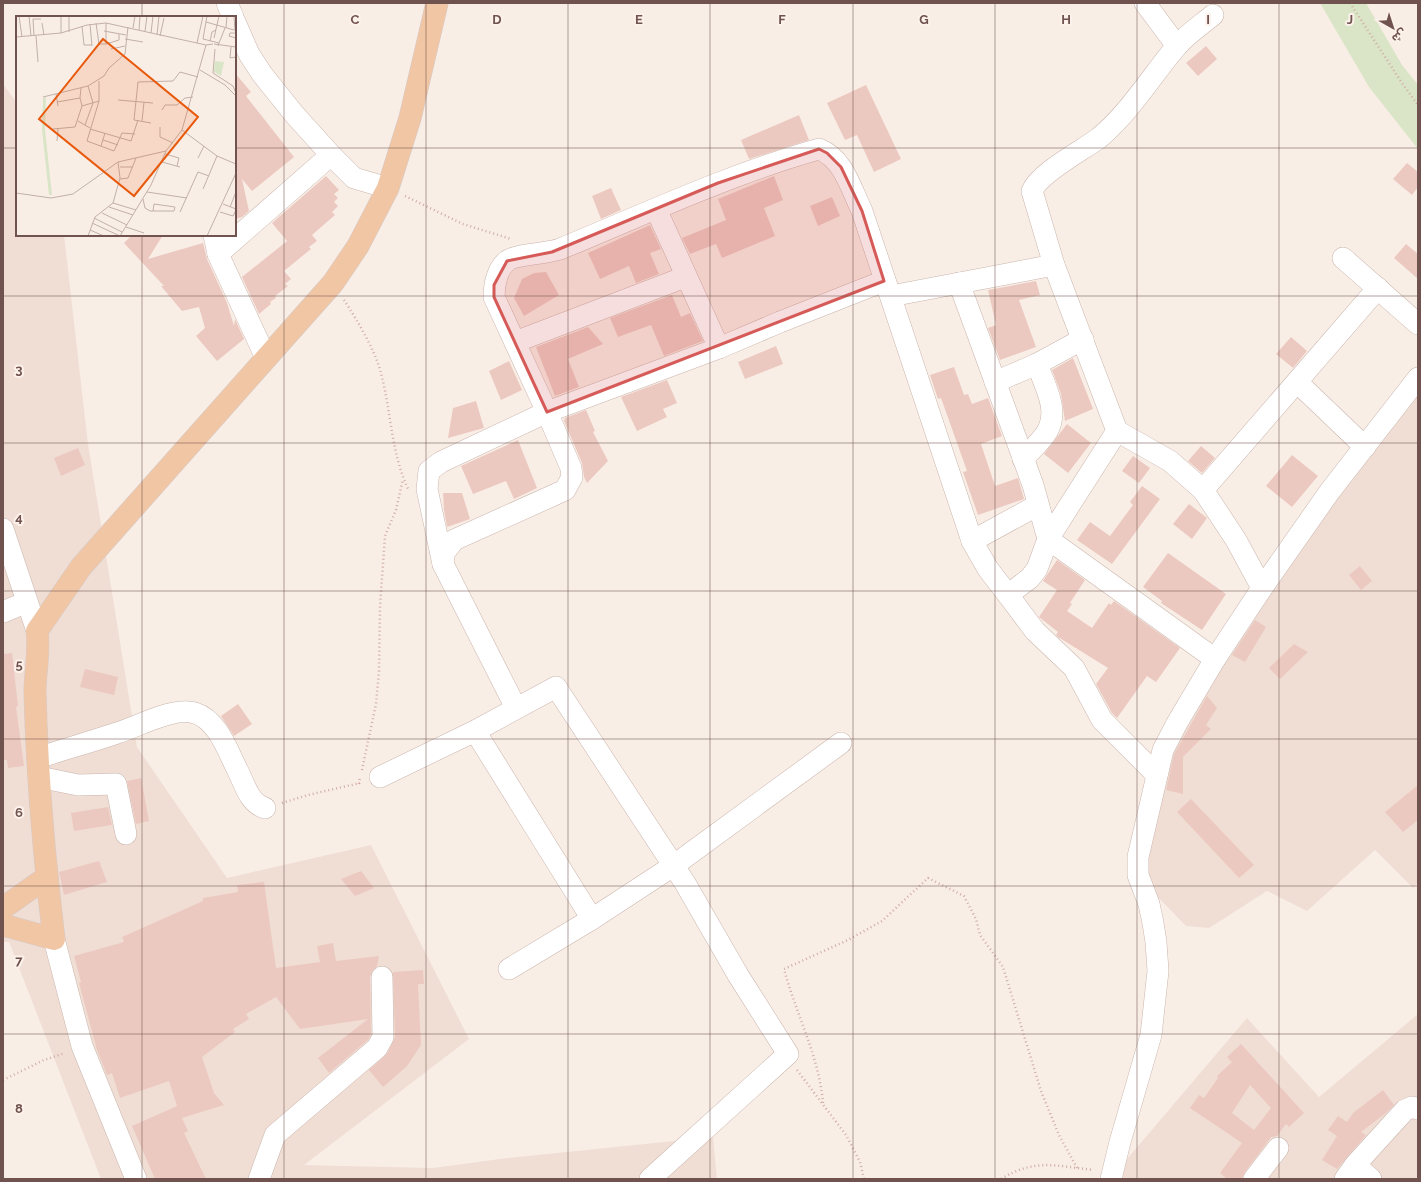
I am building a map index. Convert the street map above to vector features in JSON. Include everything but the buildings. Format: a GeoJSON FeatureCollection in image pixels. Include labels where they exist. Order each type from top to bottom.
{"type":"FeatureCollection","features":[{"type":"Feature","properties":{"kind":"main road"},"geometry":{"type":"LineString","coordinates":[[3,925],[54,939],[47,877],[39,768],[35,692],[36,662],[39,645],[37,631],[81,567],[333,283],[358,246],[388,188],[410,118],[437,3]]}},
{"type":"Feature","properties":{"kind":"main road"},"geometry":{"type":"LineString","coordinates":[[3,908],[47,877]]}},
{"type":"Feature","properties":{"kind":"street"},"geometry":{"type":"LineString","coordinates":[[227,3],[233,16]]}},
{"type":"Feature","properties":{"kind":"street"},"geometry":{"type":"LineString","coordinates":[[1145,3],[1177,46]]}},
{"type":"Feature","properties":{"kind":"street"},"geometry":{"type":"LineString","coordinates":[[1213,15],[1177,46],[1119,121],[1097,139],[1051,171],[1034,186],[1033,196],[1054,265],[1117,431],[1170,461],[1204,490],[1236,540],[1262,588]]}},
{"type":"Feature","properties":{"kind":"street"},"geometry":{"type":"LineString","coordinates":[[236,27],[242,60],[275,91],[331,155],[354,178],[388,188]]}},
{"type":"Feature","properties":{"kind":"street"},"geometry":{"type":"LineString","coordinates":[[443,564],[444,553],[454,540],[565,490],[572,477],[571,468],[548,412],[494,297],[494,285],[507,261],[518,256],[552,252],[718,183],[818,150],[828,153],[841,167],[862,211],[972,541],[988,569],[1035,631],[1074,668],[1102,720],[1157,775]]}},
{"type":"Feature","properties":{"kind":"street"},"geometry":{"type":"LineString","coordinates":[[236,229],[331,155]]}},
{"type":"Feature","properties":{"kind":"street"},"geometry":{"type":"LineString","coordinates":[[656,209],[685,277],[719,348]]}},
{"type":"Feature","properties":{"kind":"street"},"geometry":{"type":"LineString","coordinates":[[226,236],[216,244],[266,358]]}},
{"type":"Feature","properties":{"kind":"street"},"geometry":{"type":"LineString","coordinates":[[1343,258],[1418,324]]}},
{"type":"Feature","properties":{"kind":"street"},"geometry":{"type":"LineString","coordinates":[[516,708],[443,564],[427,489],[429,472],[441,462],[548,412],[719,348],[780,322],[888,289],[959,283],[1054,265]]}},
{"type":"Feature","properties":{"kind":"street"},"geometry":{"type":"LineString","coordinates":[[515,342],[685,277]]}},
{"type":"Feature","properties":{"kind":"street"},"geometry":{"type":"LineString","coordinates":[[959,283],[1023,459],[1048,539],[1216,659]]}},
{"type":"Feature","properties":{"kind":"street"},"geometry":{"type":"LineString","coordinates":[[1204,490],[1378,288]]}},
{"type":"Feature","properties":{"kind":"street"},"geometry":{"type":"LineString","coordinates":[[995,382],[1037,364],[1083,339]]}},
{"type":"Feature","properties":{"kind":"street"},"geometry":{"type":"LineString","coordinates":[[1023,459],[1047,431],[1052,418],[1052,406],[1037,364]]}},
{"type":"Feature","properties":{"kind":"street"},"geometry":{"type":"LineString","coordinates":[[1112,1176],[1151,1035],[1158,971],[1156,942],[1149,904],[1138,875],[1138,857],[1163,750],[1216,659],[1262,588],[1330,491],[1418,378]]}},
{"type":"Feature","properties":{"kind":"street"},"geometry":{"type":"LineString","coordinates":[[1297,382],[1365,447]]}},
{"type":"Feature","properties":{"kind":"street"},"geometry":{"type":"LineString","coordinates":[[1008,595],[1030,578],[1037,569],[1048,539],[1117,431]]}},
{"type":"Feature","properties":{"kind":"street"},"geometry":{"type":"LineString","coordinates":[[972,541],[1038,505]]}},
{"type":"Feature","properties":{"kind":"street"},"geometry":{"type":"LineString","coordinates":[[3,529],[37,631]]}},
{"type":"Feature","properties":{"kind":"street"},"geometry":{"type":"LineString","coordinates":[[3,612],[27,602]]}},
{"type":"Feature","properties":{"kind":"street"},"geometry":{"type":"LineString","coordinates":[[380,777],[475,731],[556,687],[673,866],[788,1054],[650,1179]]}},
{"type":"Feature","properties":{"kind":"street"},"geometry":{"type":"LineString","coordinates":[[39,768],[116,734],[168,715],[184,712],[196,713],[207,721],[218,733],[253,803],[265,808]]}},
{"type":"Feature","properties":{"kind":"street"},"geometry":{"type":"LineString","coordinates":[[475,731],[592,919]]}},
{"type":"Feature","properties":{"kind":"street"},"geometry":{"type":"LineString","coordinates":[[509,969],[592,919],[673,866],[841,743]]}},
{"type":"Feature","properties":{"kind":"street"},"geometry":{"type":"LineString","coordinates":[[39,768],[78,785],[116,784],[126,834]]}},
{"type":"Feature","properties":{"kind":"street"},"geometry":{"type":"LineString","coordinates":[[54,939],[62,977],[82,1046],[136,1179]]}},
{"type":"Feature","properties":{"kind":"street"},"geometry":{"type":"LineString","coordinates":[[259,1179],[275,1135],[377,1048],[383,1037],[382,977]]}},
{"type":"Feature","properties":{"kind":"street"},"geometry":{"type":"LineString","coordinates":[[1372,1179],[1350,1172],[1405,1110],[1412,1107],[1418,1109]]}},
{"type":"Feature","properties":{"kind":"street"},"geometry":{"type":"LineString","coordinates":[[1254,1179],[1278,1148]]}},
{"type":"Feature","properties":{"kind":"path"},"geometry":{"type":"LineString","coordinates":[[1350,3],[1418,105]]}},
{"type":"Feature","properties":{"kind":"path"},"geometry":{"type":"LineString","coordinates":[[388,188],[463,224],[515,240]]}},
{"type":"Feature","properties":{"kind":"path"},"geometry":{"type":"LineString","coordinates":[[333,283],[359,323],[381,372],[392,432],[403,479],[410,493]]}},
{"type":"Feature","properties":{"kind":"path"},"geometry":{"type":"LineString","coordinates":[[359,784],[376,704],[379,671],[380,606],[385,536],[396,510],[403,479]]}},
{"type":"Feature","properties":{"kind":"path"},"geometry":{"type":"LineString","coordinates":[[265,808],[308,795],[359,784],[380,777]]}},
{"type":"Feature","properties":{"kind":"path"},"geometry":{"type":"LineString","coordinates":[[823,1103],[821,1084],[805,1029],[794,1002],[784,969],[848,940],[882,921],[928,878],[964,896],[976,919],[980,935],[1004,967],[1010,986],[1016,1015],[1041,1091],[1076,1168]]}},
{"type":"Feature","properties":{"kind":"path"},"geometry":{"type":"LineString","coordinates":[[3,1080],[44,1060],[82,1046]]}},
{"type":"Feature","properties":{"kind":"path"},"geometry":{"type":"LineString","coordinates":[[788,1054],[800,1074],[846,1135],[860,1162],[864,1179]]}},
{"type":"Feature","properties":{"kind":"path"},"geometry":{"type":"LineString","coordinates":[[1001,1179],[1027,1166],[1040,1164],[1076,1168],[1112,1176]]}},
{"type":"Feature","properties":{"kind":"highlighted area"},"geometry":{"type":"Polygon","coordinates":[[[819,149],[827,153],[841,167],[862,211],[884,281],[547,412],[494,297],[494,285],[507,261],[552,252],[718,183],[819,149]]]}},
{"type":"Feature","properties":{"kind":"shaded area"},"geometry":{"type":"Polygon","coordinates":[[[3,84],[16,102],[16,236],[64,236],[88,444],[137,747],[227,878],[371,845],[469,1039],[304,1165],[433,1168],[507,1158],[713,1137],[717,1179],[101,1179],[9,942],[3,942],[3,84]]]}},
{"type":"Feature","properties":{"kind":"shaded area"},"geometry":{"type":"Polygon","coordinates":[[[1418,383],[1418,883],[1413,888],[1375,850],[1307,911],[1267,891],[1209,928],[1186,926],[1150,889],[1144,848],[1154,802],[1197,686],[1418,383]]]}},
{"type":"Feature","properties":{"kind":"shaded area"},"geometry":{"type":"Polygon","coordinates":[[[1418,1014],[1418,1179],[1110,1179],[1247,1018],[1319,1097],[1418,1014]]]}},
{"type":"Feature","properties":{"kind":"green space"},"geometry":{"type":"Polygon","coordinates":[[[1320,3],[1366,3],[1402,65],[1418,85],[1418,149],[1369,87],[1320,3]]]}}]}
